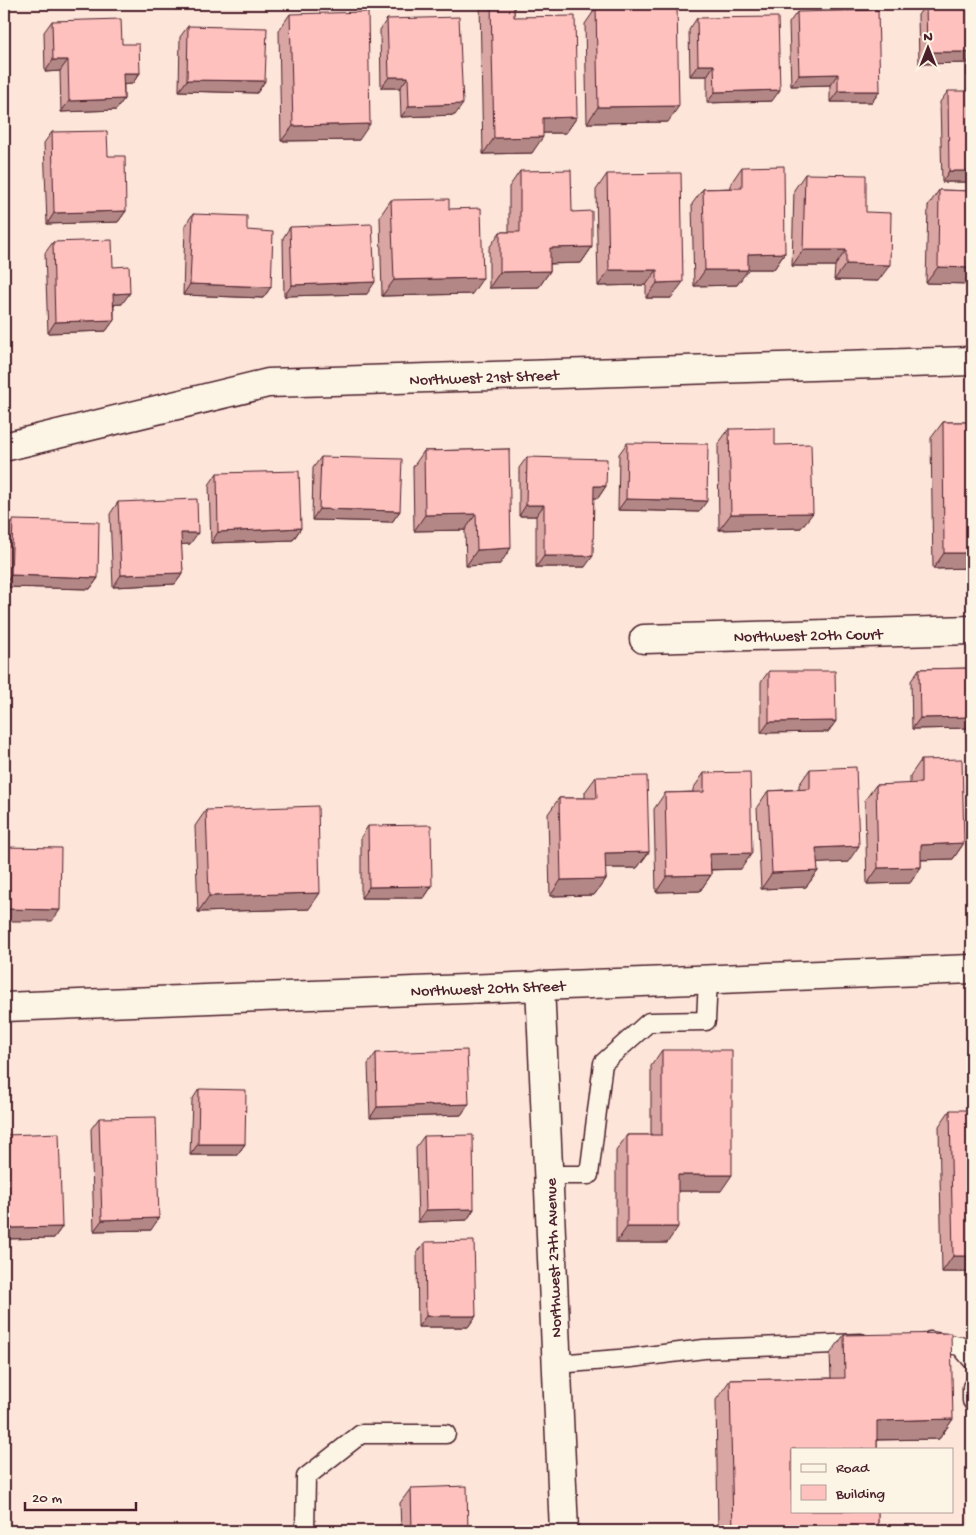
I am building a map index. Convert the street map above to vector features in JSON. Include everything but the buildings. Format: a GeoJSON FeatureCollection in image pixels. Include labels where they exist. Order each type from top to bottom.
{"type":"FeatureCollection","features":[{"type":"Feature","properties":{"kind":"street","name":"Northwest 21st Street"},"geometry":{"type":"LineString","coordinates":[[4,447],[268,383],[972,361]]}},
{"type":"Feature","properties":{"kind":"street","name":"Northwest 20th Court"},"geometry":{"type":"LineString","coordinates":[[644,638],[972,630]]}},
{"type":"Feature","properties":{"kind":"street","name":"Northwest 20th Street"},"geometry":{"type":"LineString","coordinates":[[4,1007],[972,969]]}},
{"type":"Feature","properties":{"kind":"street","name":"Northwest 27th Avenue"},"geometry":{"type":"LineString","coordinates":[[540,985],[564,1531]]}},
{"type":"Feature","properties":{"kind":"lane"},"geometry":{"type":"LineString","coordinates":[[549,1175],[590,1174],[603,1063],[649,1022],[706,1021],[708,979]]}},
{"type":"Feature","properties":{"kind":"lane"},"geometry":{"type":"LineString","coordinates":[[918,1341],[960,1346],[972,1360]]}},
{"type":"Feature","properties":{"kind":"lane"},"geometry":{"type":"LineString","coordinates":[[556,1364],[631,1358],[704,1349],[880,1342]]}},
{"type":"Feature","properties":{"kind":"lane"},"geometry":{"type":"LineString","coordinates":[[972,1387],[972,1401]]}},
{"type":"Feature","properties":{"kind":"lane"},"geometry":{"type":"LineString","coordinates":[[305,1531],[306,1478],[361,1434],[446,1434]]}}]}
